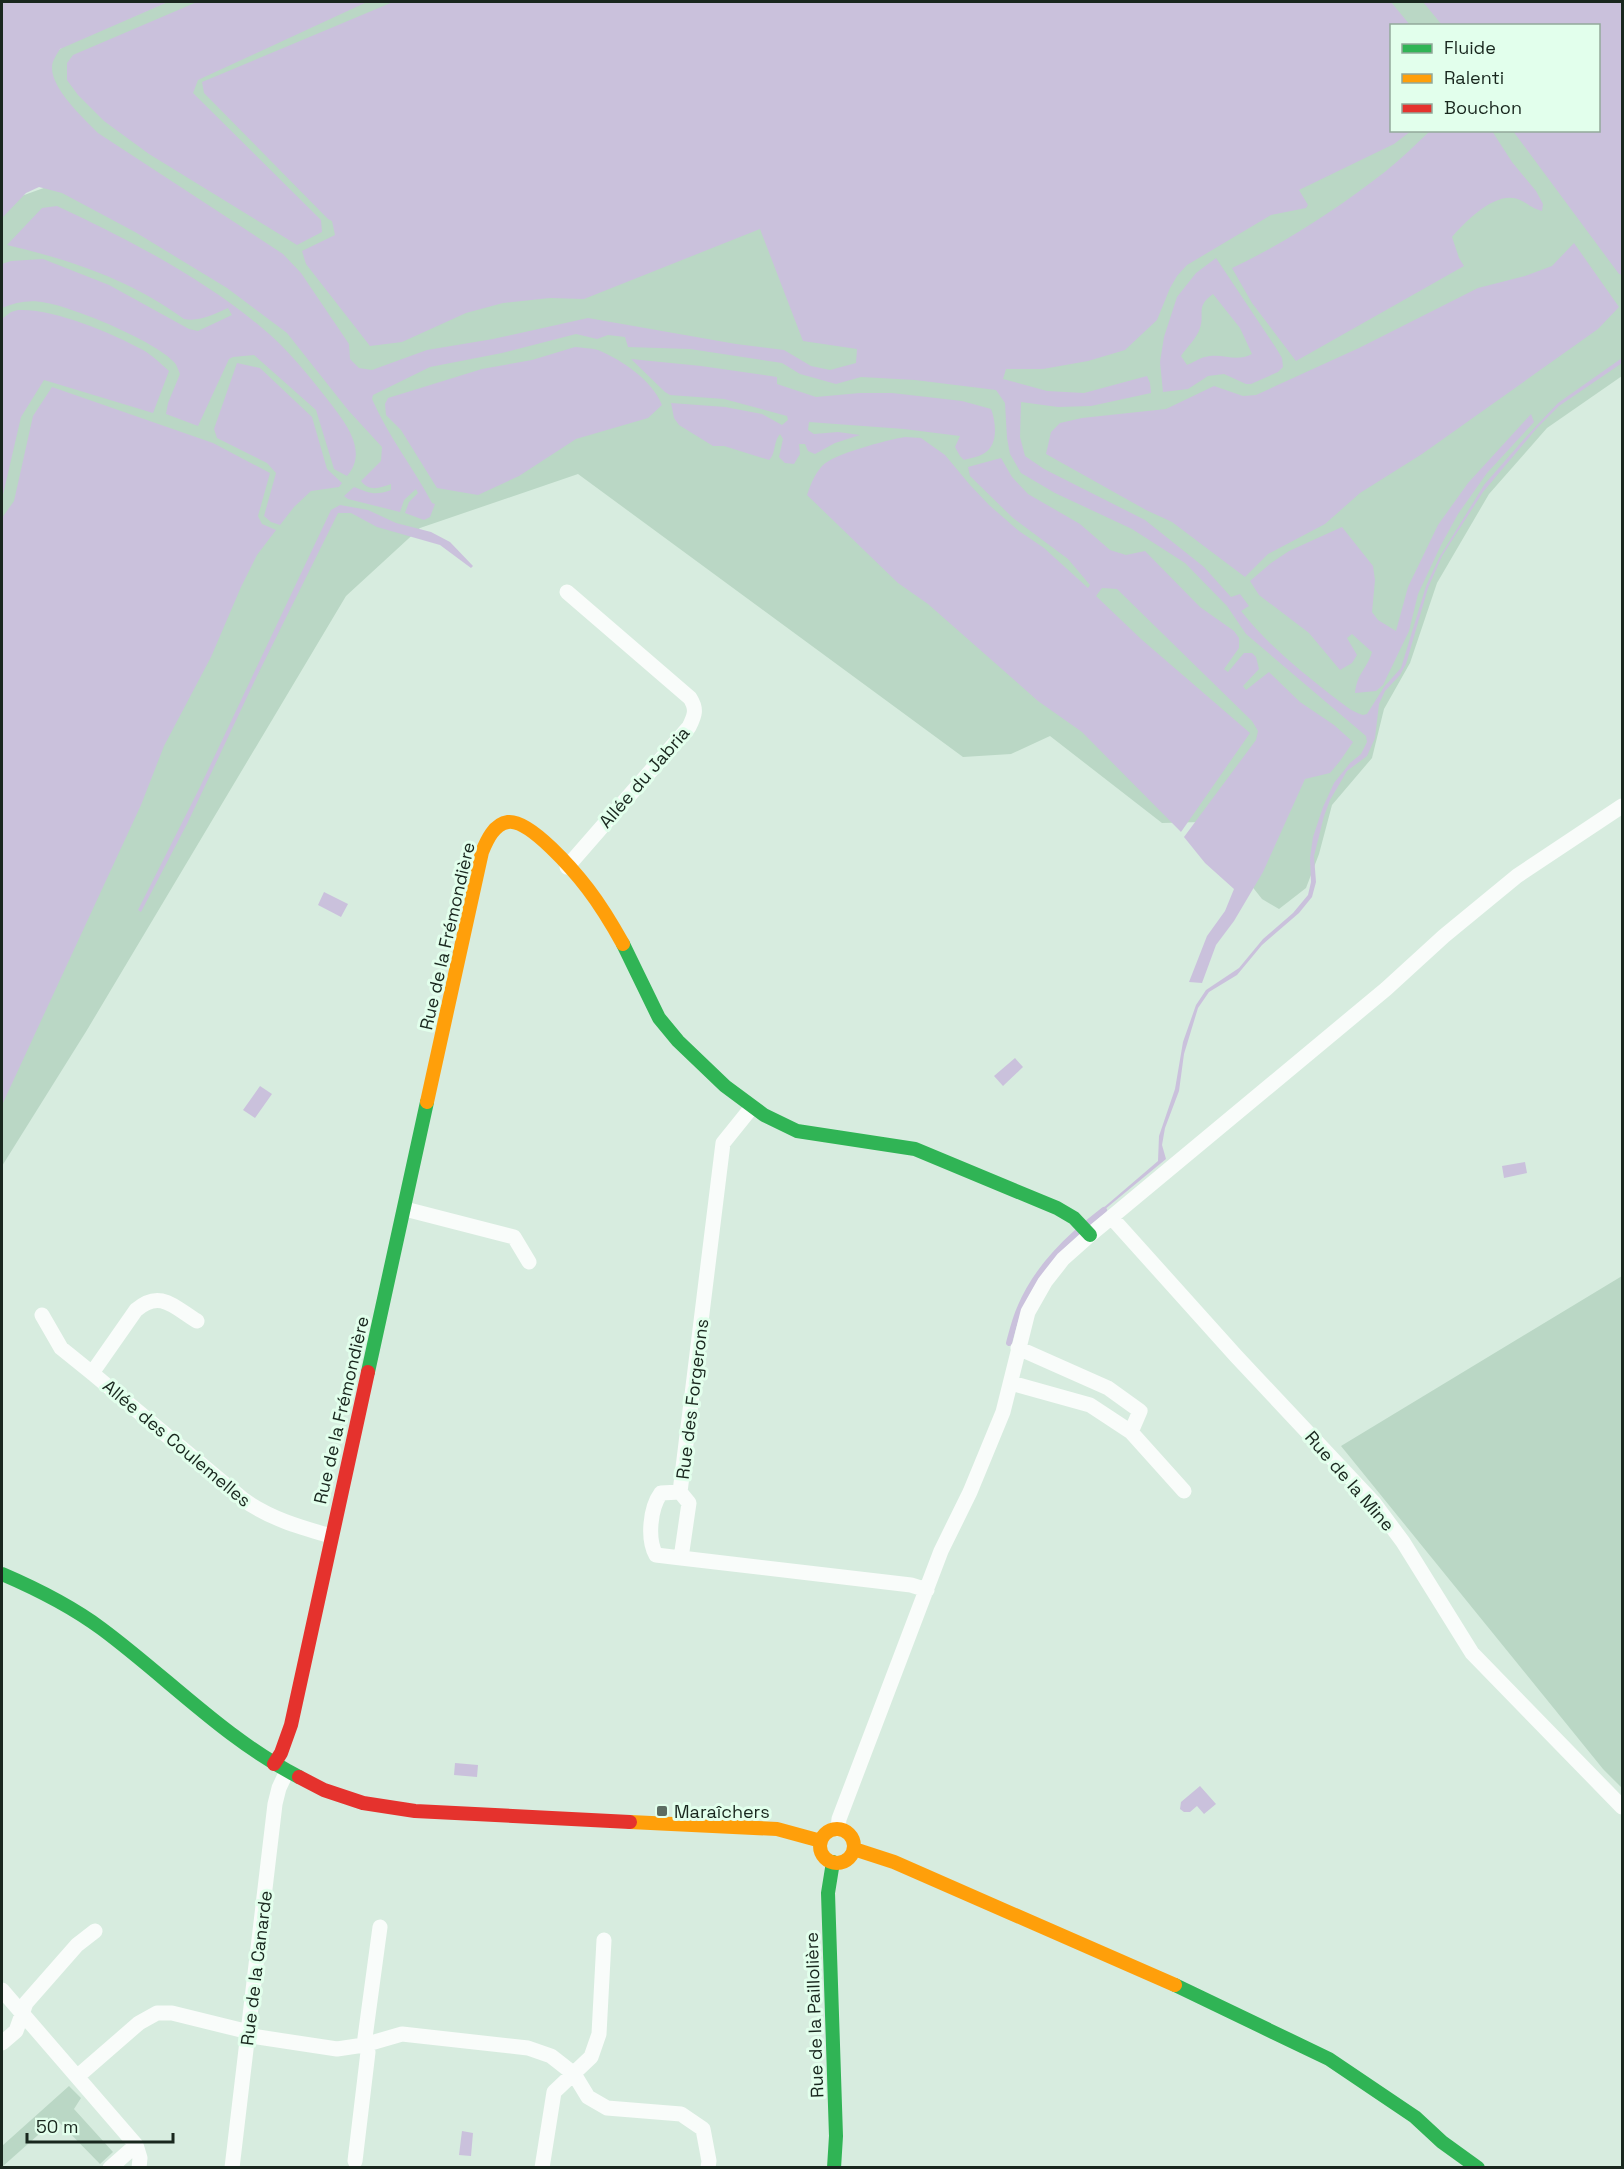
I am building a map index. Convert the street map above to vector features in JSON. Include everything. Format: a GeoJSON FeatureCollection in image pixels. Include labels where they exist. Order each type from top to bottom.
{"type":"FeatureCollection","features":[{"type":"Feature","properties":{"kind":"street","name":"Allée du Jabria"},"geometry":{"type":"LineString","coordinates":[[567,592],[690,698],[695,706],[695,715],[689,727],[567,867]]}},
{"type":"Feature","properties":{"kind":"street"},"geometry":{"type":"LineString","coordinates":[[838,1829],[941,1551],[990,1449],[1004,1412],[1028,1312],[1045,1282],[1084,1228],[1112,1218],[1386,989],[1444,936],[1517,876],[1623,806]]}},
{"type":"Feature","properties":{"kind":"street","name":"Rue de la Frémondière"},"geometry":{"type":"LineString","coordinates":[[280,1768],[281,1753],[291,1725],[482,852],[496,828],[507,822],[520,823],[536,833],[588,889],[622,942],[659,1018],[698,1062],[752,1107],[797,1131],[915,1149],[1057,1208],[1084,1228]]}},
{"type":"Feature","properties":{"kind":"street","name":"Rue des Forgerons"},"geometry":{"type":"LineString","coordinates":[[681,1558],[689,1503],[680,1492],[723,1143],[752,1107]]}},
{"type":"Feature","properties":{"kind":"street"},"geometry":{"type":"LineString","coordinates":[[405,1209],[514,1237],[529,1262]]}},
{"type":"Feature","properties":{"kind":"street","name":"Rue de la Mine"},"geometry":{"type":"LineString","coordinates":[[1112,1218],[1236,1356],[1374,1503],[1403,1542],[1472,1653],[1623,1807]]}},
{"type":"Feature","properties":{"kind":"street","name":"Allée des Coulemelles"},"geometry":{"type":"LineString","coordinates":[[92,1373],[136,1310],[146,1302],[156,1299],[166,1301],[196,1321]]}},
{"type":"Feature","properties":{"kind":"street","name":"Allée des Coulemelles"},"geometry":{"type":"LineString","coordinates":[[42,1315],[61,1348],[244,1500],[262,1513],[331,1536]]}},
{"type":"Feature","properties":{"kind":"street"},"geometry":{"type":"LineString","coordinates":[[1018,1348],[1108,1388],[1140,1411],[1131,1432]]}},
{"type":"Feature","properties":{"kind":"street"},"geometry":{"type":"LineString","coordinates":[[1011,1383],[1090,1405],[1131,1432],[1184,1491]]}},
{"type":"Feature","properties":{"kind":"street"},"geometry":{"type":"LineString","coordinates":[[680,1492],[661,1493],[656,1499],[649,1538],[656,1555],[911,1585],[927,1590]]}},
{"type":"Feature","properties":{"kind":"street"},"geometry":{"type":"LineString","coordinates":[[2,1574],[45,1593],[101,1628],[245,1745],[280,1768],[324,1790],[363,1803],[415,1811],[758,1827],[777,1829],[821,1841]]}},
{"type":"Feature","properties":{"kind":"street","name":"Rue de la Canarde"},"geometry":{"type":"LineString","coordinates":[[232,2168],[280,1768]]}},
{"type":"Feature","properties":{"kind":"street"},"geometry":{"type":"LineString","coordinates":[[838,1829],[844,1830],[852,1838],[854,1849],[848,1858],[838,1863],[824,1857],[820,1847],[827,1832],[838,1829]]}},
{"type":"Feature","properties":{"kind":"street"},"geometry":{"type":"LineString","coordinates":[[854,1849],[894,1863],[1151,1974],[1329,2059],[1415,2117],[1442,2142],[1478,2168]]}},
{"type":"Feature","properties":{"kind":"street","name":"Rue de la Paillolière"},"geometry":{"type":"LineString","coordinates":[[833,1862],[828,1893],[836,2136],[834,2168]]}},
{"type":"Feature","properties":{"kind":"street"},"geometry":{"type":"LineString","coordinates":[[355,2161],[369,2052],[364,2045],[380,1927]]}},
{"type":"Feature","properties":{"kind":"street"},"geometry":{"type":"LineString","coordinates":[[2,2043],[16,2031],[26,2003],[77,1945],[95,1931]]}},
{"type":"Feature","properties":{"kind":"street"},"geometry":{"type":"LineString","coordinates":[[542,2168],[554,2092],[591,2057],[599,2034],[604,1940]]}},
{"type":"Feature","properties":{"kind":"street"},"geometry":{"type":"LineString","coordinates":[[2,1990],[136,2145],[140,2158],[139,2168]]}},
{"type":"Feature","properties":{"kind":"street"},"geometry":{"type":"LineString","coordinates":[[78,2076],[139,2023],[157,2013],[172,2013],[258,2037],[337,2049],[364,2045],[402,2034],[528,2048],[551,2056],[574,2074],[588,2097],[607,2108],[681,2114],[703,2129],[709,2160],[708,2168]]}},
{"type":"Feature","properties":{"kind":"street"},"geometry":{"type":"LineString","coordinates":[[110,2168],[136,2145]]}},
{"type":"Feature","properties":{"kind":"green space"},"geometry":{"type":"Polygon","coordinates":[[[167,2],[1622,2],[1622,376],[1547,428],[1489,494],[1437,583],[1410,663],[1384,709],[1372,758],[1332,805],[1319,854],[1306,888],[1279,909],[1262,899],[1201,822],[1162,823],[1050,736],[1011,754],[963,757],[578,474],[420,528],[346,596],[87,1030],[2,1166],[2,203],[52,185],[44,90],[50,57],[64,46],[167,2]]]}},
{"type":"Feature","properties":{"kind":"green space"},"geometry":{"type":"Polygon","coordinates":[[[1622,1276],[1622,1788],[1603,1769],[1341,1446],[1622,1276]]]}},
{"type":"Feature","properties":{"kind":"green space"},"geometry":{"type":"Polygon","coordinates":[[[69,2086],[81,2098],[74,2109],[113,2152],[100,2164],[56,2119],[2,2167],[2,2146],[69,2086]]]}},
{"type":"Feature","properties":{"kind":"shaded area"},"geometry":{"type":"Polygon","coordinates":[[[2,2],[168,2],[60,49],[52,67],[57,84],[69,102],[98,133],[283,254],[301,273],[349,344],[350,359],[359,368],[372,370],[427,350],[493,339],[588,318],[736,344],[784,350],[811,366],[830,370],[856,363],[857,349],[803,341],[760,229],[584,299],[550,298],[503,303],[466,313],[402,342],[370,346],[306,264],[302,251],[335,235],[332,221],[204,93],[202,82],[393,2],[1391,2],[1409,24],[1390,24],[1390,132],[1410,132],[1394,144],[1299,190],[1308,205],[1306,208],[1271,215],[1187,265],[1170,288],[1157,320],[1125,350],[1088,361],[1043,369],[1006,369],[1003,379],[1047,391],[1084,393],[1147,376],[1151,393],[1091,406],[1058,407],[1021,402],[1020,437],[1025,456],[1044,469],[1145,520],[1204,567],[1231,597],[1240,594],[1249,606],[1241,611],[1283,656],[1342,704],[1363,715],[1367,714],[1384,687],[1401,668],[1426,586],[1439,558],[1484,485],[1558,403],[1622,358],[1622,363],[1559,406],[1537,428],[1483,492],[1442,556],[1428,588],[1406,664],[1400,675],[1385,691],[1379,704],[1375,738],[1367,756],[1347,771],[1330,800],[1314,856],[1316,882],[1312,897],[1299,913],[1262,945],[1237,975],[1209,992],[1198,1008],[1184,1054],[1179,1091],[1165,1128],[1162,1145],[1166,1159],[1104,1210],[1102,1209],[1158,1161],[1159,1136],[1175,1089],[1183,1042],[1196,1005],[1206,990],[1239,968],[1263,939],[1293,913],[1308,895],[1311,882],[1310,858],[1313,837],[1323,807],[1334,783],[1350,763],[1361,754],[1367,742],[1366,736],[1246,634],[1227,606],[1185,563],[1132,529],[1055,493],[1021,473],[1010,454],[1005,403],[996,390],[915,380],[861,377],[836,384],[800,374],[782,363],[690,349],[628,347],[625,337],[608,335],[597,339],[576,334],[502,353],[430,367],[373,395],[372,399],[385,426],[432,503],[435,504],[430,517],[424,520],[405,513],[409,502],[418,493],[416,489],[404,500],[400,512],[344,496],[354,487],[372,493],[391,490],[391,484],[371,488],[361,481],[381,461],[382,447],[348,410],[287,333],[227,288],[135,232],[62,193],[39,187],[26,193],[2,218],[2,2]]]}},
{"type":"Feature","properties":{"kind":"shaded area"},"geometry":{"type":"Polygon","coordinates":[[[197,2],[367,2],[198,80],[193,93],[321,220],[322,232],[297,245],[149,154],[104,121],[78,95],[67,80],[67,63],[73,55],[197,2]]]}},
{"type":"Feature","properties":{"kind":"shaded area"},"geometry":{"type":"Polygon","coordinates":[[[1423,2],[1622,2],[1622,275],[1514,132],[1600,132],[1600,24],[1441,24],[1423,2]]]}},
{"type":"Feature","properties":{"kind":"shaded area"},"geometry":{"type":"Polygon","coordinates":[[[1429,132],[1493,132],[1512,162],[1536,191],[1543,204],[1542,211],[1511,198],[1502,199],[1483,208],[1452,237],[1464,266],[1296,361],[1252,303],[1232,268],[1292,236],[1330,212],[1403,156],[1429,132]]]}},
{"type":"Feature","properties":{"kind":"shaded area"},"geometry":{"type":"Polygon","coordinates":[[[57,206],[189,275],[271,335],[306,373],[349,430],[356,458],[347,476],[334,469],[316,410],[254,355],[229,359],[198,426],[166,414],[180,374],[174,362],[150,345],[114,326],[60,306],[29,301],[2,308],[2,264],[11,261],[43,259],[109,285],[189,329],[198,331],[232,315],[228,308],[201,318],[184,319],[122,282],[54,257],[7,245],[42,208],[57,206]]]}},
{"type":"Feature","properties":{"kind":"shaded area"},"geometry":{"type":"Polygon","coordinates":[[[1574,243],[1619,307],[1598,329],[1422,454],[1360,493],[1325,524],[1268,554],[1245,577],[1172,522],[1046,454],[1051,432],[1060,423],[1082,418],[1166,409],[1214,386],[1243,396],[1256,395],[1359,348],[1478,288],[1525,276],[1552,266],[1574,243]]]}},
{"type":"Feature","properties":{"kind":"shaded area"},"geometry":{"type":"Polygon","coordinates":[[[1216,258],[1282,358],[1283,367],[1278,372],[1251,384],[1224,374],[1208,376],[1188,389],[1163,392],[1160,362],[1164,337],[1177,297],[1196,273],[1216,258]],[[1213,294],[1202,307],[1199,332],[1181,356],[1187,365],[1200,358],[1211,356],[1246,357],[1252,354],[1240,328],[1213,294]]]}},
{"type":"Feature","properties":{"kind":"shaded area"},"geometry":{"type":"Polygon","coordinates":[[[18,310],[48,313],[99,329],[143,350],[169,371],[153,413],[44,380],[21,417],[2,499],[2,319],[18,310]]]}},
{"type":"Feature","properties":{"kind":"shaded area"},"geometry":{"type":"Polygon","coordinates":[[[575,347],[598,350],[626,365],[644,379],[662,405],[648,418],[576,439],[519,476],[478,495],[437,488],[401,430],[386,415],[385,404],[388,398],[482,369],[532,360],[575,347]]]}},
{"type":"Feature","properties":{"kind":"shaded area"},"geometry":{"type":"Polygon","coordinates":[[[631,359],[777,377],[777,384],[816,397],[892,393],[962,401],[991,409],[995,427],[994,440],[983,454],[964,460],[955,447],[960,436],[904,429],[809,422],[808,430],[814,434],[838,432],[860,435],[835,443],[815,454],[808,451],[805,444],[799,444],[800,454],[794,464],[785,463],[779,457],[783,439],[780,434],[769,460],[724,446],[713,446],[679,425],[674,418],[671,403],[725,407],[762,414],[782,425],[788,420],[787,416],[724,399],[670,395],[631,359]]]}},
{"type":"Feature","properties":{"kind":"shaded area"},"geometry":{"type":"Polygon","coordinates":[[[237,363],[260,368],[312,417],[327,469],[342,483],[339,487],[311,491],[280,525],[264,516],[276,473],[267,463],[217,438],[214,429],[237,363]]]}},
{"type":"Feature","properties":{"kind":"shaded area"},"geometry":{"type":"Polygon","coordinates":[[[52,387],[213,443],[270,473],[258,516],[262,524],[276,530],[257,555],[211,657],[164,746],[141,805],[2,1105],[2,518],[14,501],[33,416],[52,387]]]}},
{"type":"Feature","properties":{"kind":"shaded area"},"geometry":{"type":"Polygon","coordinates":[[[1531,414],[1534,422],[1487,473],[1458,514],[1441,545],[1418,594],[1409,631],[1383,685],[1376,691],[1355,693],[1358,681],[1372,652],[1352,634],[1347,638],[1357,655],[1352,663],[1340,670],[1309,633],[1259,595],[1250,581],[1289,551],[1342,527],[1373,566],[1375,580],[1372,612],[1378,620],[1396,631],[1408,587],[1438,525],[1468,483],[1531,414]]]}},
{"type":"Feature","properties":{"kind":"shaded area"},"geometry":{"type":"Polygon","coordinates":[[[905,437],[921,438],[945,455],[989,505],[1019,531],[1044,548],[1088,588],[1090,585],[1068,559],[1013,518],[970,476],[968,467],[1001,458],[1012,477],[1028,494],[1080,524],[1110,550],[1126,555],[1145,551],[1200,607],[1234,631],[1239,638],[1239,648],[1224,669],[1228,672],[1244,653],[1252,653],[1256,657],[1259,669],[1243,686],[1246,690],[1269,672],[1300,702],[1334,725],[1353,742],[1330,773],[1305,779],[1263,872],[1234,921],[1216,945],[1202,983],[1189,982],[1207,936],[1225,911],[1234,889],[1205,863],[1184,837],[1256,740],[1258,731],[1252,721],[1117,589],[1102,588],[1096,596],[1141,639],[1250,733],[1181,832],[1082,732],[1038,701],[928,604],[898,583],[807,495],[817,473],[828,461],[861,448],[905,437]]]}},
{"type":"Feature","properties":{"kind":"shaded area"},"geometry":{"type":"Polygon","coordinates":[[[340,505],[368,510],[396,523],[431,532],[450,542],[473,566],[471,568],[440,545],[377,527],[351,513],[338,513],[187,824],[141,912],[138,910],[200,787],[331,510],[340,505]]]}},
{"type":"Feature","properties":{"kind":"shaded area"},"geometry":{"type":"Polygon","coordinates":[[[324,892],[348,904],[341,917],[318,905],[324,892]]]}},
{"type":"Feature","properties":{"kind":"shaded area"},"geometry":{"type":"Polygon","coordinates":[[[1015,1058],[1023,1067],[1003,1086],[994,1076],[1015,1058]]]}},
{"type":"Feature","properties":{"kind":"shaded area"},"geometry":{"type":"Polygon","coordinates":[[[260,1086],[272,1094],[255,1118],[243,1110],[260,1086]]]}},
{"type":"Feature","properties":{"kind":"shaded area"},"geometry":{"type":"Polygon","coordinates":[[[1525,1162],[1527,1173],[1504,1178],[1502,1166],[1525,1162]]]}},
{"type":"Feature","properties":{"kind":"shaded area"},"geometry":{"type":"Polygon","coordinates":[[[455,1763],[478,1765],[477,1777],[454,1775],[455,1763]]]}},
{"type":"Feature","properties":{"kind":"shaded area"},"geometry":{"type":"Polygon","coordinates":[[[1200,1786],[1216,1804],[1204,1814],[1197,1806],[1190,1812],[1184,1812],[1180,1809],[1181,1802],[1200,1786]]]}},
{"type":"Feature","properties":{"kind":"shaded area"},"geometry":{"type":"Polygon","coordinates":[[[462,2131],[473,2133],[471,2156],[459,2155],[462,2131]]]}},
{"type":"Feature","properties":{"kind":"waterway"},"geometry":{"type":"LineString","coordinates":[[1009,1343],[1018,1312],[1035,1279],[1055,1254],[1104,1210]]}},
{"type":"Feature","properties":{"kind":"traffic: fast"},"geometry":{"type":"LineString","coordinates":[[623,944],[659,1018],[678,1041],[725,1086],[764,1115],[797,1131],[915,1149],[1057,1208],[1074,1218],[1090,1235]]}},
{"type":"Feature","properties":{"kind":"traffic: fast"},"geometry":{"type":"LineString","coordinates":[[368,1372],[427,1102]]}},
{"type":"Feature","properties":{"kind":"traffic: fast"},"geometry":{"type":"LineString","coordinates":[[2,1574],[54,1598],[90,1621],[246,1745],[299,1777]]}},
{"type":"Feature","properties":{"kind":"traffic: fast"},"geometry":{"type":"LineString","coordinates":[[833,1862],[828,1893],[836,2136],[834,2168]]}},
{"type":"Feature","properties":{"kind":"traffic: fast"},"geometry":{"type":"LineString","coordinates":[[1175,1985],[1329,2059],[1415,2117],[1442,2142],[1478,2168]]}},
{"type":"Feature","properties":{"kind":"traffic: slow"},"geometry":{"type":"LineString","coordinates":[[427,1102],[482,852],[495,829],[503,823],[517,823],[540,837],[588,889],[623,944]]}},
{"type":"Feature","properties":{"kind":"traffic: slow"},"geometry":{"type":"LineString","coordinates":[[630,1822],[777,1829],[821,1841]]}},
{"type":"Feature","properties":{"kind":"traffic: slow"},"geometry":{"type":"LineString","coordinates":[[837,1829],[849,1834],[854,1846],[849,1858],[837,1863],[825,1858],[820,1846],[825,1834],[837,1829]]}},
{"type":"Feature","properties":{"kind":"traffic: slow"},"geometry":{"type":"LineString","coordinates":[[854,1849],[894,1862],[1175,1985]]}},
{"type":"Feature","properties":{"kind":"traffic: jam"},"geometry":{"type":"LineString","coordinates":[[274,1764],[281,1753],[291,1725],[368,1372]]}},
{"type":"Feature","properties":{"kind":"traffic: jam"},"geometry":{"type":"LineString","coordinates":[[299,1777],[324,1790],[363,1803],[415,1811],[630,1822]]}},
{"type":"Feature","properties":{"kind":"place","name":"Maraîchers"},"geometry":{"type":"Point","coordinates":[662,1811]}}]}
